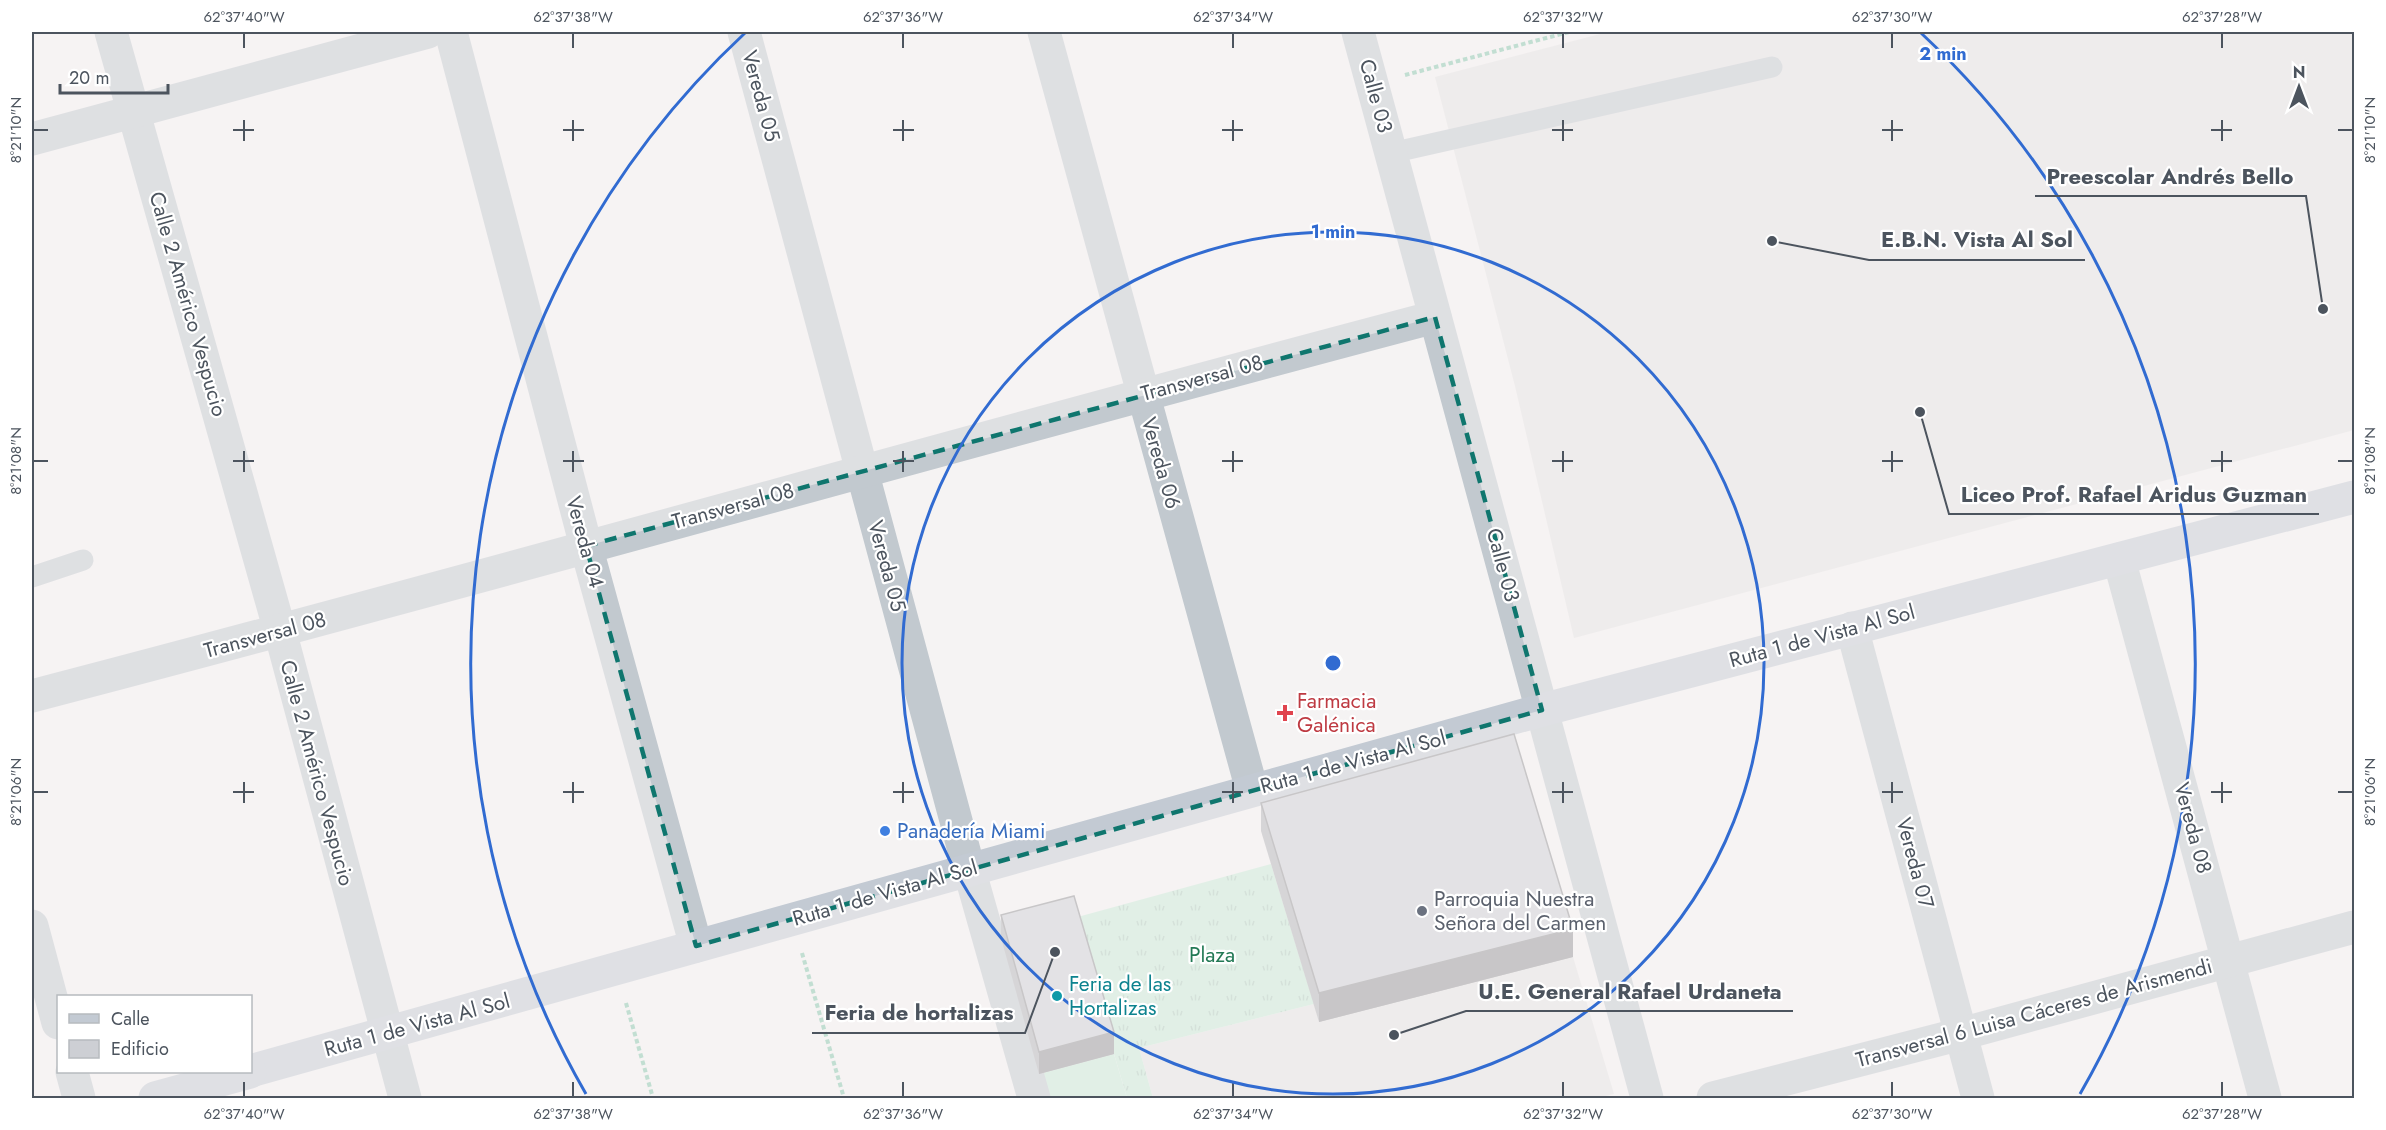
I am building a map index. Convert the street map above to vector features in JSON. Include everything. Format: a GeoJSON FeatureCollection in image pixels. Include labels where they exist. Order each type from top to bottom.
{"type":"FeatureCollection","features":[{"type":"Feature","properties":{"kind":"street","name":"Calle 2 Américo Vespucio"},"geometry":{"type":"LineString","coordinates":[[111,32],[280,631],[405,1098]]}},
{"type":"Feature","properties":{"kind":"street"},"geometry":{"type":"LineString","coordinates":[[32,139],[428,32]]}},
{"type":"Feature","properties":{"kind":"street","name":"Vereda 04"},"geometry":{"type":"LineString","coordinates":[[451,32],[586,546],[696,946]]}},
{"type":"Feature","properties":{"kind":"street","name":"Vereda 05"},"geometry":{"type":"LineString","coordinates":[[744,32],[969,869],[1034,1098]]}},
{"type":"Feature","properties":{"kind":"street","name":"Vereda 06"},"geometry":{"type":"LineString","coordinates":[[1044,32],[1252,790]]}},
{"type":"Feature","properties":{"kind":"street","name":"Calle 03"},"geometry":{"type":"LineString","coordinates":[[1358,32],[1647,1098]]}},
{"type":"Feature","properties":{"kind":"street","name":"Transversal 08"},"geometry":{"type":"LineString","coordinates":[[32,696],[280,631],[1142,394],[1435,317]]}},
{"type":"Feature","properties":{"kind":"street","name":"Ruta 1 de Vista Al Sol"},"geometry":{"type":"LineString","coordinates":[[252,1070],[1252,790],[1323,782],[1542,710],[2355,496]]}},
{"type":"Feature","properties":{"kind":"street","name":"Vereda 08"},"geometry":{"type":"LineString","coordinates":[[2119,559],[2265,1098]]}},
{"type":"Feature","properties":{"kind":"street","name":"Vereda 07"},"geometry":{"type":"LineString","coordinates":[[1852,628],[1978,1098]]}},
{"type":"Feature","properties":{"kind":"street"},"geometry":{"type":"LineString","coordinates":[[32,926],[57,1019]]}},
{"type":"Feature","properties":{"kind":"street","name":"Transversal 6 Luisa Cáceres de Arismendi"},"geometry":{"type":"LineString","coordinates":[[1713,1098],[1961,1034],[2355,927]]}},
{"type":"Feature","properties":{"kind":"street"},"geometry":{"type":"LineString","coordinates":[[73,1073],[79,1098]]}},
{"type":"Feature","properties":{"kind":"street","name":"Ruta 1 de Vista Al Sol"},"geometry":{"type":"LineString","coordinates":[[155,1098],[243,1073]]}},
{"type":"Feature","properties":{"kind":"lane"},"geometry":{"type":"LineString","coordinates":[[1391,153],[1772,67]]}},
{"type":"Feature","properties":{"kind":"lane"},"geometry":{"type":"LineString","coordinates":[[32,577],[83,560]]}},
{"type":"Feature","properties":{"kind":"path"},"geometry":{"type":"LineString","coordinates":[[1372,84],[1569,32]]}},
{"type":"Feature","properties":{"kind":"path"},"geometry":{"type":"LineString","coordinates":[[793,920],[844,1098]]}},
{"type":"Feature","properties":{"kind":"path"},"geometry":{"type":"LineString","coordinates":[[616,970],[653,1098]]}},
{"type":"Feature","properties":{"kind":"highlighted area"},"geometry":{"type":"Polygon","coordinates":[[[1435,317],[1542,710],[696,946],[586,546],[1435,317]]]}},
{"type":"Feature","properties":{"kind":"shaded area"},"geometry":{"type":"Polygon","coordinates":[[[1608,32],[2354,32],[2354,430],[1574,638],[1515,386],[1435,77],[1608,32]]]}},
{"type":"Feature","properties":{"kind":"shaded area"},"geometry":{"type":"Polygon","coordinates":[[[1573,957],[1614,1094],[1597,1098],[1153,1098],[1139,1048],[1314,1004],[1319,1021],[1573,957]]]}},
{"type":"Feature","properties":{"kind":"green space","name":"Plaza"},"geometry":{"type":"Polygon","coordinates":[[[1271,864],[1314,1004],[1139,1048],[1153,1098],[1127,1098],[1074,918],[1271,864]]]}},
{"type":"Feature","properties":{"kind":"green space"},"geometry":{"type":"Polygon","coordinates":[[[1114,1054],[1127,1098],[1047,1098],[1039,1074],[1114,1054]]]}},
{"type":"Feature","properties":{"kind":"building","name":"Parroquia Nuestra Señora del Carmen"},"geometry":{"type":"Polygon","coordinates":[[[1514,734],[1573,929],[1319,993],[1261,803],[1514,734]]]}},
{"type":"Feature","properties":{"kind":"building","name":"Feria de las Hortalizas"},"geometry":{"type":"Polygon","coordinates":[[[1074,896],[1114,1032],[1039,1052],[1001,915],[1074,896]]]}},
{"type":"Feature","properties":{"kind":"place","name":"E.B.N. Vista Al Sol"},"geometry":{"type":"Point","coordinates":[1772,241]}},
{"type":"Feature","properties":{"kind":"place","name":"Preescolar Andrés Bello"},"geometry":{"type":"Point","coordinates":[2323,309]}},
{"type":"Feature","properties":{"kind":"place","name":"Liceo Prof. Rafael Aridus Guzman"},"geometry":{"type":"Point","coordinates":[1920,412]}},
{"type":"Feature","properties":{"kind":"place","name":"Farmacia Galénica"},"geometry":{"type":"Point","coordinates":[1285,713]}},
{"type":"Feature","properties":{"kind":"place","name":"Panadería Miami"},"geometry":{"type":"Point","coordinates":[885,831]}},
{"type":"Feature","properties":{"kind":"place","name":"Parroquia Nuestra Señora del Carmen"},"geometry":{"type":"Point","coordinates":[1422,911]}},
{"type":"Feature","properties":{"kind":"place","name":"Feria de hortalizas"},"geometry":{"type":"Point","coordinates":[1055,952]}},
{"type":"Feature","properties":{"kind":"place","name":"Feria de las Hortalizas"},"geometry":{"type":"Point","coordinates":[1057,996]}},
{"type":"Feature","properties":{"kind":"place","name":"U.E. General Rafael Urdaneta"},"geometry":{"type":"Point","coordinates":[1394,1035]}}]}
